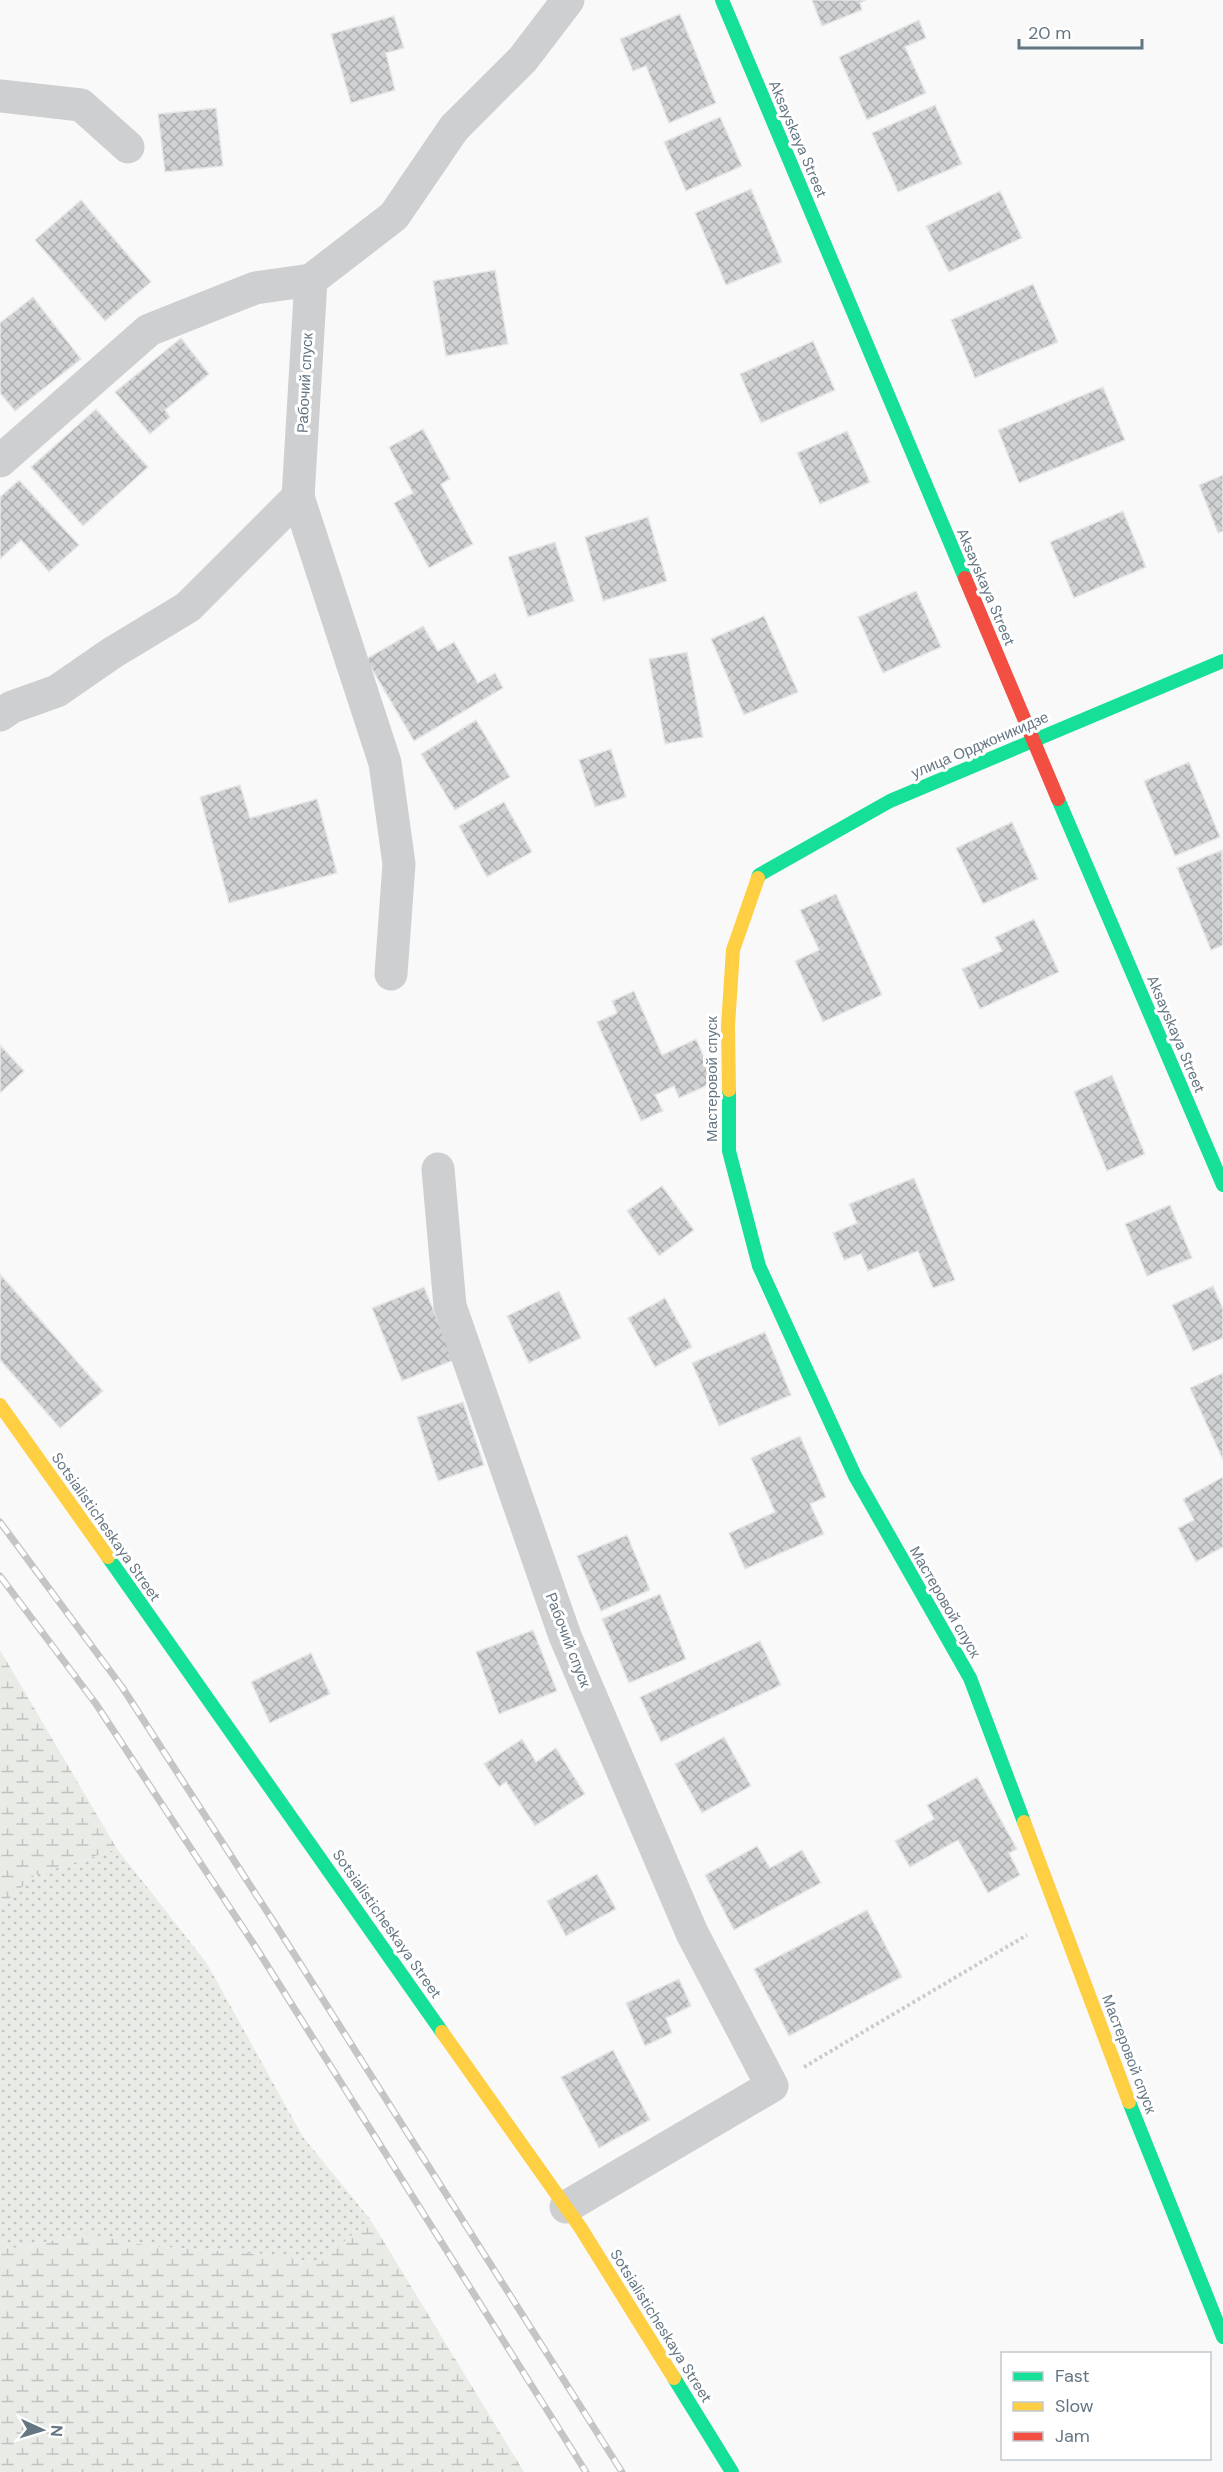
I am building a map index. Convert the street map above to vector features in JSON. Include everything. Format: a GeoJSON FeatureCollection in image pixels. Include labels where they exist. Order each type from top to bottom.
{"type":"FeatureCollection","features":[{"type":"Feature","properties":{"kind":"street"},"geometry":{"type":"LineString","coordinates":[[0,460],[149,330],[255,288],[311,280],[394,216],[454,128],[523,59],[568,0]]}},
{"type":"Feature","properties":{"kind":"street","name":"Aksayskaya Street"},"geometry":{"type":"LineString","coordinates":[[722,0],[1032,740],[1223,1185]]}},
{"type":"Feature","properties":{"kind":"street"},"geometry":{"type":"LineString","coordinates":[[0,96],[81,105],[128,147]]}},
{"type":"Feature","properties":{"kind":"street","name":"Рабочий спуск"},"geometry":{"type":"LineString","coordinates":[[298,497],[311,280]]}},
{"type":"Feature","properties":{"kind":"street"},"geometry":{"type":"LineString","coordinates":[[0,715],[12,708],[57,692],[112,653],[188,607],[298,497],[386,763],[399,864],[391,974]]}},
{"type":"Feature","properties":{"kind":"street","name":"улица Орджоникидзе"},"geometry":{"type":"LineString","coordinates":[[759,875],[890,801],[1223,661]]}},
{"type":"Feature","properties":{"kind":"street","name":"Мастеровой спуск"},"geometry":{"type":"LineString","coordinates":[[759,875],[733,950],[728,1026],[729,1151],[759,1266],[855,1476],[970,1678],[1106,2043],[1223,2337]]}},
{"type":"Feature","properties":{"kind":"street","name":"Рабочий спуск"},"geometry":{"type":"LineString","coordinates":[[438,1169],[450,1306],[565,1636],[692,1933],[772,2086]]}},
{"type":"Feature","properties":{"kind":"street","name":"Sotsialisticheskaya Street"},"geometry":{"type":"LineString","coordinates":[[0,1405],[566,2207],[732,2472]]}},
{"type":"Feature","properties":{"kind":"street"},"geometry":{"type":"LineString","coordinates":[[566,2207],[772,2086]]}},
{"type":"Feature","properties":{"kind":"path"},"geometry":{"type":"LineString","coordinates":[[772,2086],[1059,1916]]}},
{"type":"Feature","properties":{"kind":"green space"},"geometry":{"type":"Polygon","coordinates":[[[0,1650],[117,1849],[35,1875],[0,1907],[0,1650]]]}},
{"type":"Feature","properties":{"kind":"green space"},"geometry":{"type":"Polygon","coordinates":[[[117,1849],[206,1962],[303,2137],[370,2219],[320,2263],[263,2254],[149,2246],[76,2236],[9,2249],[0,2234],[0,1907],[35,1875],[117,1849]]]}},
{"type":"Feature","properties":{"kind":"green space"},"geometry":{"type":"Polygon","coordinates":[[[370,2219],[524,2472],[0,2472],[0,2234],[9,2249],[87,2234],[149,2246],[263,2254],[320,2263],[370,2219]]]}},
{"type":"Feature","properties":{"kind":"building"},"geometry":{"type":"Polygon","coordinates":[[[812,0],[866,0],[860,3],[862,10],[822,26],[812,0]]]}},
{"type":"Feature","properties":{"kind":"building"},"geometry":{"type":"Polygon","coordinates":[[[680,14],[716,103],[669,123],[646,66],[633,71],[620,39],[680,14]]]}},
{"type":"Feature","properties":{"kind":"building"},"geometry":{"type":"Polygon","coordinates":[[[394,16],[404,48],[386,53],[395,90],[351,103],[331,34],[394,16]]]}},
{"type":"Feature","properties":{"kind":"building"},"geometry":{"type":"Polygon","coordinates":[[[919,20],[926,38],[905,47],[926,93],[867,120],[839,57],[919,20]]]}},
{"type":"Feature","properties":{"kind":"building"},"geometry":{"type":"Polygon","coordinates":[[[935,105],[962,164],[898,192],[872,133],[935,105]]]}},
{"type":"Feature","properties":{"kind":"building"},"geometry":{"type":"Polygon","coordinates":[[[216,108],[223,166],[165,172],[158,114],[216,108]]]}},
{"type":"Feature","properties":{"kind":"building"},"geometry":{"type":"Polygon","coordinates":[[[720,117],[742,166],[686,191],[664,142],[720,117]]]}},
{"type":"Feature","properties":{"kind":"building"},"geometry":{"type":"Polygon","coordinates":[[[751,189],[782,262],[726,285],[695,213],[751,189]]]}},
{"type":"Feature","properties":{"kind":"building"},"geometry":{"type":"Polygon","coordinates":[[[1000,191],[1022,238],[949,272],[926,226],[1000,191]]]}},
{"type":"Feature","properties":{"kind":"building"},"geometry":{"type":"Polygon","coordinates":[[[81,200],[151,282],[105,321],[35,240],[81,200]]]}},
{"type":"Feature","properties":{"kind":"building"},"geometry":{"type":"Polygon","coordinates":[[[495,270],[508,344],[446,356],[433,281],[495,270]]]}},
{"type":"Feature","properties":{"kind":"building"},"geometry":{"type":"Polygon","coordinates":[[[1033,284],[1058,342],[975,378],[951,320],[1033,284]]]}},
{"type":"Feature","properties":{"kind":"building"},"geometry":{"type":"Polygon","coordinates":[[[33,297],[81,359],[15,411],[0,393],[0,323],[33,297]]]}},
{"type":"Feature","properties":{"kind":"building"},"geometry":{"type":"Polygon","coordinates":[[[181,338],[209,374],[165,410],[170,417],[150,434],[115,392],[181,338]]]}},
{"type":"Feature","properties":{"kind":"building"},"geometry":{"type":"Polygon","coordinates":[[[813,341],[835,390],[761,423],[740,374],[813,341]]]}},
{"type":"Feature","properties":{"kind":"building"},"geometry":{"type":"Polygon","coordinates":[[[1103,387],[1125,440],[1019,483],[998,430],[1103,387]]]}},
{"type":"Feature","properties":{"kind":"building"},"geometry":{"type":"Polygon","coordinates":[[[96,409],[148,467],[83,526],[31,467],[96,409]]]}},
{"type":"Feature","properties":{"kind":"building"},"geometry":{"type":"Polygon","coordinates":[[[423,429],[450,479],[441,484],[473,544],[429,568],[394,503],[413,493],[389,447],[423,429]]]}},
{"type":"Feature","properties":{"kind":"building"},"geometry":{"type":"Polygon","coordinates":[[[847,431],[870,482],[820,504],[797,453],[847,431]]]}},
{"type":"Feature","properties":{"kind":"building"},"geometry":{"type":"Polygon","coordinates":[[[1223,475],[1223,531],[1218,533],[1199,485],[1223,475]]]}},
{"type":"Feature","properties":{"kind":"building"},"geometry":{"type":"Polygon","coordinates":[[[19,480],[79,545],[49,572],[21,540],[0,559],[0,497],[19,480]]]}},
{"type":"Feature","properties":{"kind":"building"},"geometry":{"type":"Polygon","coordinates":[[[1123,511],[1146,567],[1074,598],[1050,542],[1123,511]]]}},
{"type":"Feature","properties":{"kind":"building"},"geometry":{"type":"Polygon","coordinates":[[[648,517],[667,581],[603,601],[585,537],[648,517]]]}},
{"type":"Feature","properties":{"kind":"building"},"geometry":{"type":"Polygon","coordinates":[[[555,542],[574,601],[528,617],[508,557],[555,542]]]}},
{"type":"Feature","properties":{"kind":"building"},"geometry":{"type":"Polygon","coordinates":[[[916,591],[941,647],[883,673],[858,617],[916,591]]]}},
{"type":"Feature","properties":{"kind":"building"},"geometry":{"type":"Polygon","coordinates":[[[764,616],[798,692],[744,715],[711,639],[764,616]]]}},
{"type":"Feature","properties":{"kind":"building"},"geometry":{"type":"Polygon","coordinates":[[[423,626],[438,651],[454,642],[478,683],[495,673],[503,688],[414,741],[366,659],[423,626]]]}},
{"type":"Feature","properties":{"kind":"building"},"geometry":{"type":"Polygon","coordinates":[[[687,652],[703,737],[665,744],[649,659],[687,652]]]}},
{"type":"Feature","properties":{"kind":"building"},"geometry":{"type":"Polygon","coordinates":[[[476,720],[510,777],[455,810],[421,754],[476,720]]]}},
{"type":"Feature","properties":{"kind":"building"},"geometry":{"type":"Polygon","coordinates":[[[611,749],[626,797],[595,807],[579,760],[611,749]]]}},
{"type":"Feature","properties":{"kind":"building"},"geometry":{"type":"Polygon","coordinates":[[[1189,762],[1220,837],[1175,856],[1144,781],[1189,762]]]}},
{"type":"Feature","properties":{"kind":"building"},"geometry":{"type":"Polygon","coordinates":[[[240,785],[250,818],[317,799],[337,873],[229,903],[200,797],[240,785]]]}},
{"type":"Feature","properties":{"kind":"building"},"geometry":{"type":"Polygon","coordinates":[[[504,802],[532,852],[487,877],[459,826],[504,802]]]}},
{"type":"Feature","properties":{"kind":"building"},"geometry":{"type":"Polygon","coordinates":[[[1012,822],[1038,879],[983,904],[956,848],[1012,822]]]}},
{"type":"Feature","properties":{"kind":"building"},"geometry":{"type":"Polygon","coordinates":[[[1222,850],[1223,945],[1211,950],[1177,868],[1222,850]]]}},
{"type":"Feature","properties":{"kind":"building"},"geometry":{"type":"Polygon","coordinates":[[[836,894],[882,995],[823,1022],[795,961],[819,950],[800,910],[836,894]]]}},
{"type":"Feature","properties":{"kind":"building"},"geometry":{"type":"Polygon","coordinates":[[[1034,919],[1059,972],[980,1009],[962,969],[1002,951],[995,937],[1034,919]]]}},
{"type":"Feature","properties":{"kind":"building"},"geometry":{"type":"Polygon","coordinates":[[[634,991],[662,1055],[696,1039],[715,1082],[679,1098],[674,1086],[655,1095],[663,1111],[641,1121],[597,1022],[617,1013],[612,1001],[634,991]]]}},
{"type":"Feature","properties":{"kind":"building"},"geometry":{"type":"Polygon","coordinates":[[[0,1045],[24,1071],[0,1093],[0,1045]]]}},
{"type":"Feature","properties":{"kind":"building"},"geometry":{"type":"Polygon","coordinates":[[[1112,1075],[1145,1154],[1107,1171],[1074,1092],[1112,1075]]]}},
{"type":"Feature","properties":{"kind":"building"},"geometry":{"type":"Polygon","coordinates":[[[914,1178],[955,1280],[933,1288],[918,1251],[868,1271],[861,1254],[844,1260],[833,1233],[857,1223],[849,1204],[914,1178]]]}},
{"type":"Feature","properties":{"kind":"building"},"geometry":{"type":"Polygon","coordinates":[[[662,1186],[694,1230],[659,1256],[627,1211],[662,1186]]]}},
{"type":"Feature","properties":{"kind":"building"},"geometry":{"type":"Polygon","coordinates":[[[1170,1205],[1192,1258],[1147,1276],[1125,1224],[1170,1205]]]}},
{"type":"Feature","properties":{"kind":"building"},"geometry":{"type":"Polygon","coordinates":[[[0,1274],[103,1391],[60,1428],[0,1360],[0,1274]]]}},
{"type":"Feature","properties":{"kind":"building"},"geometry":{"type":"Polygon","coordinates":[[[1213,1286],[1223,1309],[1223,1338],[1193,1351],[1172,1305],[1213,1286]]]}},
{"type":"Feature","properties":{"kind":"building"},"geometry":{"type":"Polygon","coordinates":[[[424,1287],[454,1360],[402,1381],[372,1308],[424,1287]]]}},
{"type":"Feature","properties":{"kind":"building"},"geometry":{"type":"Polygon","coordinates":[[[559,1291],[581,1338],[529,1363],[507,1316],[559,1291]]]}},
{"type":"Feature","properties":{"kind":"building"},"geometry":{"type":"Polygon","coordinates":[[[665,1298],[692,1347],[655,1367],[628,1318],[665,1298]]]}},
{"type":"Feature","properties":{"kind":"building"},"geometry":{"type":"Polygon","coordinates":[[[765,1332],[791,1395],[719,1426],[692,1363],[765,1332]]]}},
{"type":"Feature","properties":{"kind":"building"},"geometry":{"type":"Polygon","coordinates":[[[1223,1373],[1223,1460],[1190,1388],[1223,1373]]]}},
{"type":"Feature","properties":{"kind":"building"},"geometry":{"type":"Polygon","coordinates":[[[463,1402],[484,1465],[438,1481],[417,1417],[463,1402]]]}},
{"type":"Feature","properties":{"kind":"building"},"geometry":{"type":"Polygon","coordinates":[[[800,1436],[826,1497],[810,1504],[824,1534],[745,1569],[729,1533],[775,1512],[751,1458],[800,1436]]]}},
{"type":"Feature","properties":{"kind":"building"},"geometry":{"type":"Polygon","coordinates":[[[1223,1477],[1223,1547],[1196,1562],[1178,1528],[1194,1520],[1183,1499],[1223,1477]]]}},
{"type":"Feature","properties":{"kind":"building"},"geometry":{"type":"Polygon","coordinates":[[[627,1535],[650,1590],[601,1611],[577,1556],[627,1535]]]}},
{"type":"Feature","properties":{"kind":"building"},"geometry":{"type":"Polygon","coordinates":[[[660,1594],[686,1659],[629,1683],[602,1619],[660,1594]]]}},
{"type":"Feature","properties":{"kind":"building"},"geometry":{"type":"Polygon","coordinates":[[[533,1630],[557,1691],[499,1714],[476,1652],[533,1630]]]}},
{"type":"Feature","properties":{"kind":"building"},"geometry":{"type":"Polygon","coordinates":[[[760,1641],[781,1685],[661,1742],[640,1697],[760,1641]]]}},
{"type":"Feature","properties":{"kind":"building"},"geometry":{"type":"Polygon","coordinates":[[[311,1653],[330,1694],[270,1723],[251,1682],[311,1653]]]}},
{"type":"Feature","properties":{"kind":"building"},"geometry":{"type":"Polygon","coordinates":[[[724,1737],[751,1786],[702,1813],[675,1764],[724,1737]]]}},
{"type":"Feature","properties":{"kind":"building"},"geometry":{"type":"Polygon","coordinates":[[[522,1739],[536,1762],[556,1748],[585,1794],[535,1826],[506,1782],[499,1787],[484,1764],[522,1739]]]}},
{"type":"Feature","properties":{"kind":"building"},"geometry":{"type":"Polygon","coordinates":[[[977,1777],[1017,1849],[1009,1853],[1020,1875],[988,1893],[958,1840],[910,1867],[895,1841],[934,1819],[927,1805],[977,1777]]]}},
{"type":"Feature","properties":{"kind":"building"},"geometry":{"type":"Polygon","coordinates":[[[757,1846],[770,1868],[802,1850],[821,1883],[734,1930],[705,1875],[757,1846]]]}},
{"type":"Feature","properties":{"kind":"building"},"geometry":{"type":"Polygon","coordinates":[[[597,1874],[616,1909],[566,1936],[547,1901],[597,1874]]]}},
{"type":"Feature","properties":{"kind":"building"},"geometry":{"type":"Polygon","coordinates":[[[867,1910],[902,1977],[789,2036],[754,1969],[867,1910]]]}},
{"type":"Feature","properties":{"kind":"building"},"geometry":{"type":"Polygon","coordinates":[[[679,1979],[691,2006],[666,2018],[672,2033],[645,2046],[626,2003],[679,1979]]]}},
{"type":"Feature","properties":{"kind":"building"},"geometry":{"type":"Polygon","coordinates":[[[613,2050],[650,2120],[599,2148],[561,2077],[613,2050]]]}},
{"type":"Feature","properties":{"kind":"railway"},"geometry":{"type":"LineString","coordinates":[[0,1522],[122,1687],[622,2472]]}},
{"type":"Feature","properties":{"kind":"railway"},"geometry":{"type":"LineString","coordinates":[[0,1576],[96,1704],[255,1946],[586,2472]]}},
{"type":"Feature","properties":{"kind":"traffic: fast"},"geometry":{"type":"LineString","coordinates":[[722,0],[965,578]]}},
{"type":"Feature","properties":{"kind":"traffic: fast"},"geometry":{"type":"LineString","coordinates":[[758,878],[759,875],[890,801],[1223,661]]}},
{"type":"Feature","properties":{"kind":"traffic: fast"},"geometry":{"type":"LineString","coordinates":[[1058,799],[1223,1185]]}},
{"type":"Feature","properties":{"kind":"traffic: fast"},"geometry":{"type":"LineString","coordinates":[[729,1090],[729,1151],[759,1266],[855,1476],[970,1678],[1024,1822]]}},
{"type":"Feature","properties":{"kind":"traffic: fast"},"geometry":{"type":"LineString","coordinates":[[108,1557],[442,2032]]}},
{"type":"Feature","properties":{"kind":"traffic: fast"},"geometry":{"type":"LineString","coordinates":[[1129,2102],[1223,2337]]}},
{"type":"Feature","properties":{"kind":"traffic: fast"},"geometry":{"type":"LineString","coordinates":[[674,2378],[732,2472]]}},
{"type":"Feature","properties":{"kind":"traffic: slow"},"geometry":{"type":"LineString","coordinates":[[729,1090],[728,1026],[733,950],[758,878]]}},
{"type":"Feature","properties":{"kind":"traffic: slow"},"geometry":{"type":"LineString","coordinates":[[0,1405],[108,1557]]}},
{"type":"Feature","properties":{"kind":"traffic: slow"},"geometry":{"type":"LineString","coordinates":[[1024,1822],[1129,2102]]}},
{"type":"Feature","properties":{"kind":"traffic: slow"},"geometry":{"type":"LineString","coordinates":[[442,2032],[580,2227],[674,2378]]}},
{"type":"Feature","properties":{"kind":"traffic: jam"},"geometry":{"type":"LineString","coordinates":[[965,578],[1058,799]]}}]}
